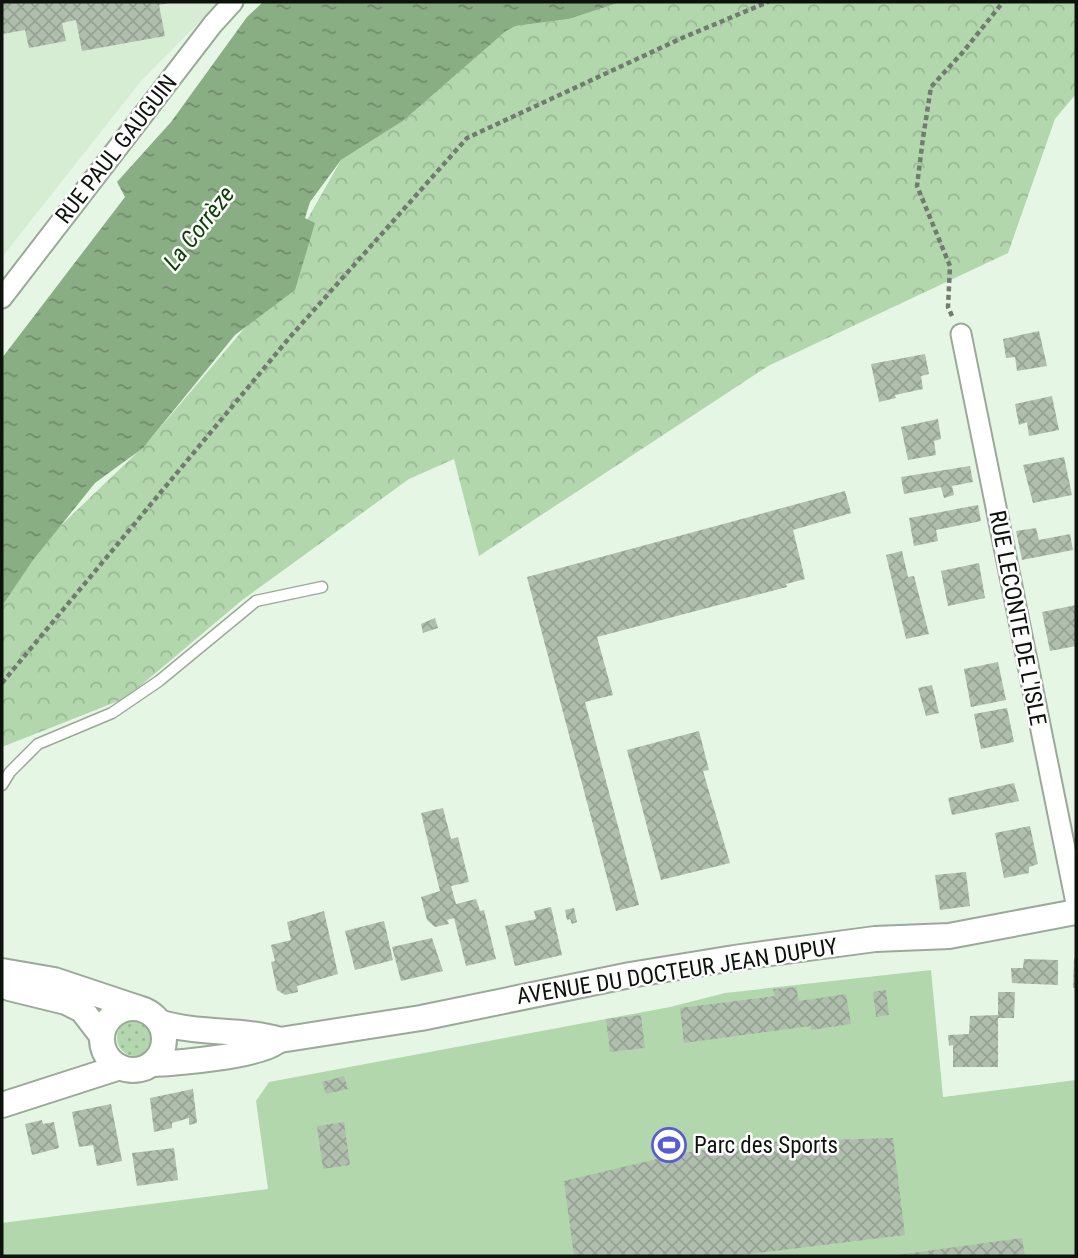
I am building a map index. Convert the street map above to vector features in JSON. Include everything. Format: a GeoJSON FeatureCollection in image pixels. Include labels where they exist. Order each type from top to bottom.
{"type":"FeatureCollection","features":[{"type":"Feature","properties":{"kind":"street","name":"RUE PAUL GAUGUIN"},"geometry":{"type":"LineString","coordinates":[[2,298],[197,44],[233,2]]}},
{"type":"Feature","properties":{"kind":"street","name":"RUE LECONTE DE L'ISLE"},"geometry":{"type":"LineString","coordinates":[[961,334],[1076,903]]}},
{"type":"Feature","properties":{"kind":"street","name":"AVENUE DU DOCTEUR JEAN DUPUY"},"geometry":{"type":"LineString","coordinates":[[152,1064],[183,1062],[268,1048],[280,1040],[421,1018],[630,975],[734,957],[875,939],[949,936],[1076,912]]}},
{"type":"Feature","properties":{"kind":"street","name":"AVENUE DU DOCTEUR JEAN DUPUY"},"geometry":{"type":"LineString","coordinates":[[2,971],[54,980],[180,1028],[264,1035],[280,1040]]}},
{"type":"Feature","properties":{"kind":"street"},"geometry":{"type":"LineString","coordinates":[[2,987],[66,1002],[82,1010],[103,1036]]}},
{"type":"Feature","properties":{"kind":"street"},"geometry":{"type":"LineString","coordinates":[[2,1105],[120,1067],[137,1070],[152,1064],[159,1057],[164,1039],[148,1015],[118,1012],[105,1027],[103,1036],[107,1054],[120,1067]]}},
{"type":"Feature","properties":{"kind":"lane"},"geometry":{"type":"LineString","coordinates":[[2,785],[10,772],[37,744],[112,713],[159,681],[256,601],[322,587]]}},
{"type":"Feature","properties":{"kind":"lane"},"geometry":{"type":"LineString","coordinates":[[2,963],[2,971]]}},
{"type":"Feature","properties":{"kind":"path"},"geometry":{"type":"LineString","coordinates":[[2,684],[290,337],[467,138],[682,37],[768,2]]}},
{"type":"Feature","properties":{"kind":"path"},"geometry":{"type":"LineString","coordinates":[[961,334],[948,307],[950,266],[917,186],[931,87],[1003,2]]}},
{"type":"Feature","properties":{"kind":"shaded area"},"geometry":{"type":"Polygon","coordinates":[[[2,2],[219,2],[141,81],[2,257],[2,2]]]}},
{"type":"Feature","properties":{"kind":"green space"},"geometry":{"type":"Polygon","coordinates":[[[621,2],[1076,2],[1076,94],[1055,119],[1008,253],[768,366],[479,556],[454,459],[409,479],[241,601],[126,698],[2,747],[2,582],[148,442],[248,324],[341,160],[403,121],[506,31],[516,26],[569,19],[621,2]]]}},
{"type":"Feature","properties":{"kind":"green space","name":"Parc des Sports"},"geometry":{"type":"Polygon","coordinates":[[[931,970],[943,1097],[1076,1080],[1076,1256],[2,1256],[2,1223],[268,1189],[256,1101],[269,1082],[670,1007],[725,993],[931,970]]]}},
{"type":"Feature","properties":{"kind":"green space"},"geometry":{"type":"Polygon","coordinates":[[[135,1020],[148,1025],[153,1038],[148,1051],[135,1056],[122,1051],[117,1038],[122,1025],[135,1020]]]}},
{"type":"Feature","properties":{"kind":"water","name":"La Corrèze"},"geometry":{"type":"Polygon","coordinates":[[[263,2],[621,2],[569,19],[516,26],[506,31],[403,121],[341,160],[310,202],[305,218],[315,223],[295,290],[235,335],[143,448],[95,483],[33,560],[2,606],[2,358],[125,197],[117,182],[171,122],[247,17],[263,2]]]}},
{"type":"Feature","properties":{"kind":"building"},"geometry":{"type":"Polygon","coordinates":[[[2,2],[169,3],[159,5],[165,36],[82,51],[76,20],[62,23],[66,41],[29,48],[25,30],[2,34],[2,2]]]}},
{"type":"Feature","properties":{"kind":"building"},"geometry":{"type":"Polygon","coordinates":[[[1039,331],[1047,366],[1017,371],[1015,357],[1006,358],[1003,339],[1039,331]]]}},
{"type":"Feature","properties":{"kind":"building"},"geometry":{"type":"Polygon","coordinates":[[[925,354],[929,374],[921,376],[923,389],[895,395],[896,398],[879,402],[871,364],[925,354]]]}},
{"type":"Feature","properties":{"kind":"building"},"geometry":{"type":"Polygon","coordinates":[[[1052,396],[1059,430],[1029,436],[1027,422],[1019,425],[1015,404],[1052,396]]]}},
{"type":"Feature","properties":{"kind":"building"},"geometry":{"type":"Polygon","coordinates":[[[938,419],[941,439],[934,441],[936,455],[908,460],[901,427],[938,419]]]}},
{"type":"Feature","properties":{"kind":"building"},"geometry":{"type":"Polygon","coordinates":[[[1064,457],[1072,495],[1033,503],[1023,465],[1064,457]]]}},
{"type":"Feature","properties":{"kind":"building"},"geometry":{"type":"Polygon","coordinates":[[[970,466],[973,482],[952,486],[954,495],[944,498],[941,487],[904,494],[901,477],[970,466]]]}},
{"type":"Feature","properties":{"kind":"building"},"geometry":{"type":"Polygon","coordinates":[[[845,491],[851,513],[793,530],[805,579],[786,584],[787,587],[597,637],[613,695],[585,702],[639,905],[616,911],[527,577],[845,491]]]}},
{"type":"Feature","properties":{"kind":"building"},"geometry":{"type":"Polygon","coordinates":[[[978,505],[981,521],[936,530],[938,541],[914,546],[909,518],[978,505]]]}},
{"type":"Feature","properties":{"kind":"building"},"geometry":{"type":"Polygon","coordinates":[[[1036,528],[1039,540],[1070,534],[1073,550],[1022,560],[1016,531],[1036,528]]]}},
{"type":"Feature","properties":{"kind":"building"},"geometry":{"type":"Polygon","coordinates":[[[902,551],[908,577],[914,576],[929,634],[906,639],[886,555],[902,551]]]}},
{"type":"Feature","properties":{"kind":"building"},"geometry":{"type":"Polygon","coordinates":[[[979,563],[985,598],[948,606],[941,571],[979,563]]]}},
{"type":"Feature","properties":{"kind":"building"},"geometry":{"type":"Polygon","coordinates":[[[1076,605],[1076,646],[1050,651],[1042,612],[1076,605]]]}},
{"type":"Feature","properties":{"kind":"building"},"geometry":{"type":"Polygon","coordinates":[[[435,618],[438,628],[423,633],[421,624],[435,618]]]}},
{"type":"Feature","properties":{"kind":"building"},"geometry":{"type":"Polygon","coordinates":[[[998,662],[1006,700],[971,707],[964,669],[998,662]]]}},
{"type":"Feature","properties":{"kind":"building"},"geometry":{"type":"Polygon","coordinates":[[[932,685],[939,713],[926,716],[918,688],[932,685]]]}},
{"type":"Feature","properties":{"kind":"building"},"geometry":{"type":"Polygon","coordinates":[[[1007,708],[1014,742],[981,749],[974,714],[1007,708]]]}},
{"type":"Feature","properties":{"kind":"building"},"geometry":{"type":"Polygon","coordinates":[[[699,731],[709,770],[703,771],[730,863],[661,880],[627,750],[699,731]]]}},
{"type":"Feature","properties":{"kind":"building"},"geometry":{"type":"Polygon","coordinates":[[[1014,783],[1019,801],[952,815],[948,798],[1014,783]]]}},
{"type":"Feature","properties":{"kind":"building"},"geometry":{"type":"Polygon","coordinates":[[[443,808],[451,839],[458,837],[469,882],[451,886],[456,904],[476,899],[480,911],[484,910],[496,959],[466,966],[454,918],[447,920],[449,924],[435,927],[427,920],[421,897],[440,891],[421,813],[443,808]]]}},
{"type":"Feature","properties":{"kind":"building"},"geometry":{"type":"Polygon","coordinates":[[[1030,826],[1038,864],[1029,867],[1029,873],[1004,878],[995,833],[1030,826]]]}},
{"type":"Feature","properties":{"kind":"building"},"geometry":{"type":"Polygon","coordinates":[[[966,872],[970,906],[940,910],[935,875],[966,872]]]}},
{"type":"Feature","properties":{"kind":"building"},"geometry":{"type":"Polygon","coordinates":[[[551,907],[562,955],[515,966],[505,926],[536,919],[534,911],[551,907]]]}},
{"type":"Feature","properties":{"kind":"building"},"geometry":{"type":"Polygon","coordinates":[[[574,908],[577,922],[572,924],[570,919],[567,920],[565,910],[574,908]]]}},
{"type":"Feature","properties":{"kind":"building"},"geometry":{"type":"Polygon","coordinates":[[[324,911],[338,974],[297,986],[298,992],[285,995],[277,990],[271,962],[275,961],[271,945],[291,940],[287,922],[324,911]]]}},
{"type":"Feature","properties":{"kind":"building"},"geometry":{"type":"Polygon","coordinates":[[[384,921],[393,960],[355,970],[345,931],[384,921]]]}},
{"type":"Feature","properties":{"kind":"building"},"geometry":{"type":"Polygon","coordinates":[[[432,938],[443,971],[401,981],[392,947],[432,938]]]}},
{"type":"Feature","properties":{"kind":"building"},"geometry":{"type":"Polygon","coordinates":[[[1076,958],[1076,988],[1073,988],[1076,958]]]}},
{"type":"Feature","properties":{"kind":"building"},"geometry":{"type":"Polygon","coordinates":[[[1024,959],[1058,960],[1058,985],[1012,983],[1011,968],[1023,968],[1024,959]]]}},
{"type":"Feature","properties":{"kind":"building"},"geometry":{"type":"Polygon","coordinates":[[[796,987],[799,1001],[846,994],[851,1024],[811,1030],[811,1026],[684,1043],[680,1008],[775,996],[773,989],[796,987]]]}},
{"type":"Feature","properties":{"kind":"building"},"geometry":{"type":"Polygon","coordinates":[[[886,990],[889,1015],[876,1017],[873,992],[886,990]]]}},
{"type":"Feature","properties":{"kind":"building"},"geometry":{"type":"Polygon","coordinates":[[[998,992],[1015,992],[1014,1018],[998,1018],[998,1067],[953,1067],[953,1045],[949,1046],[948,1035],[969,1034],[970,1016],[998,1015],[998,992]]]}},
{"type":"Feature","properties":{"kind":"building"},"geometry":{"type":"Polygon","coordinates":[[[641,1015],[645,1048],[610,1052],[606,1019],[641,1015]]]}},
{"type":"Feature","properties":{"kind":"building"},"geometry":{"type":"Polygon","coordinates":[[[344,1076],[348,1089],[326,1094],[322,1082],[344,1076]]]}},
{"type":"Feature","properties":{"kind":"building"},"geometry":{"type":"Polygon","coordinates":[[[193,1089],[197,1123],[189,1125],[189,1118],[172,1123],[172,1128],[154,1132],[150,1098],[193,1089]]]}},
{"type":"Feature","properties":{"kind":"building"},"geometry":{"type":"Polygon","coordinates":[[[111,1104],[122,1161],[97,1166],[93,1145],[79,1147],[72,1112],[111,1104]]]}},
{"type":"Feature","properties":{"kind":"building"},"geometry":{"type":"Polygon","coordinates":[[[42,1120],[43,1124],[54,1122],[59,1148],[32,1155],[25,1124],[42,1120]]]}},
{"type":"Feature","properties":{"kind":"building"},"geometry":{"type":"Polygon","coordinates":[[[344,1122],[350,1165],[323,1169],[317,1126],[344,1122]]]}},
{"type":"Feature","properties":{"kind":"building"},"geometry":{"type":"Polygon","coordinates":[[[893,1138],[905,1235],[733,1256],[574,1256],[564,1181],[682,1153],[763,1142],[893,1138]]]}},
{"type":"Feature","properties":{"kind":"building"},"geometry":{"type":"Polygon","coordinates":[[[174,1148],[178,1180],[137,1186],[132,1153],[174,1148]]]}},
{"type":"Feature","properties":{"kind":"building"},"geometry":{"type":"Polygon","coordinates":[[[1022,1238],[1025,1256],[897,1256],[897,1255],[1022,1238]]]}},
{"type":"Feature","properties":{"kind":"place","name":"Parc des Sports"},"geometry":{"type":"Point","coordinates":[669,1145]}}]}
